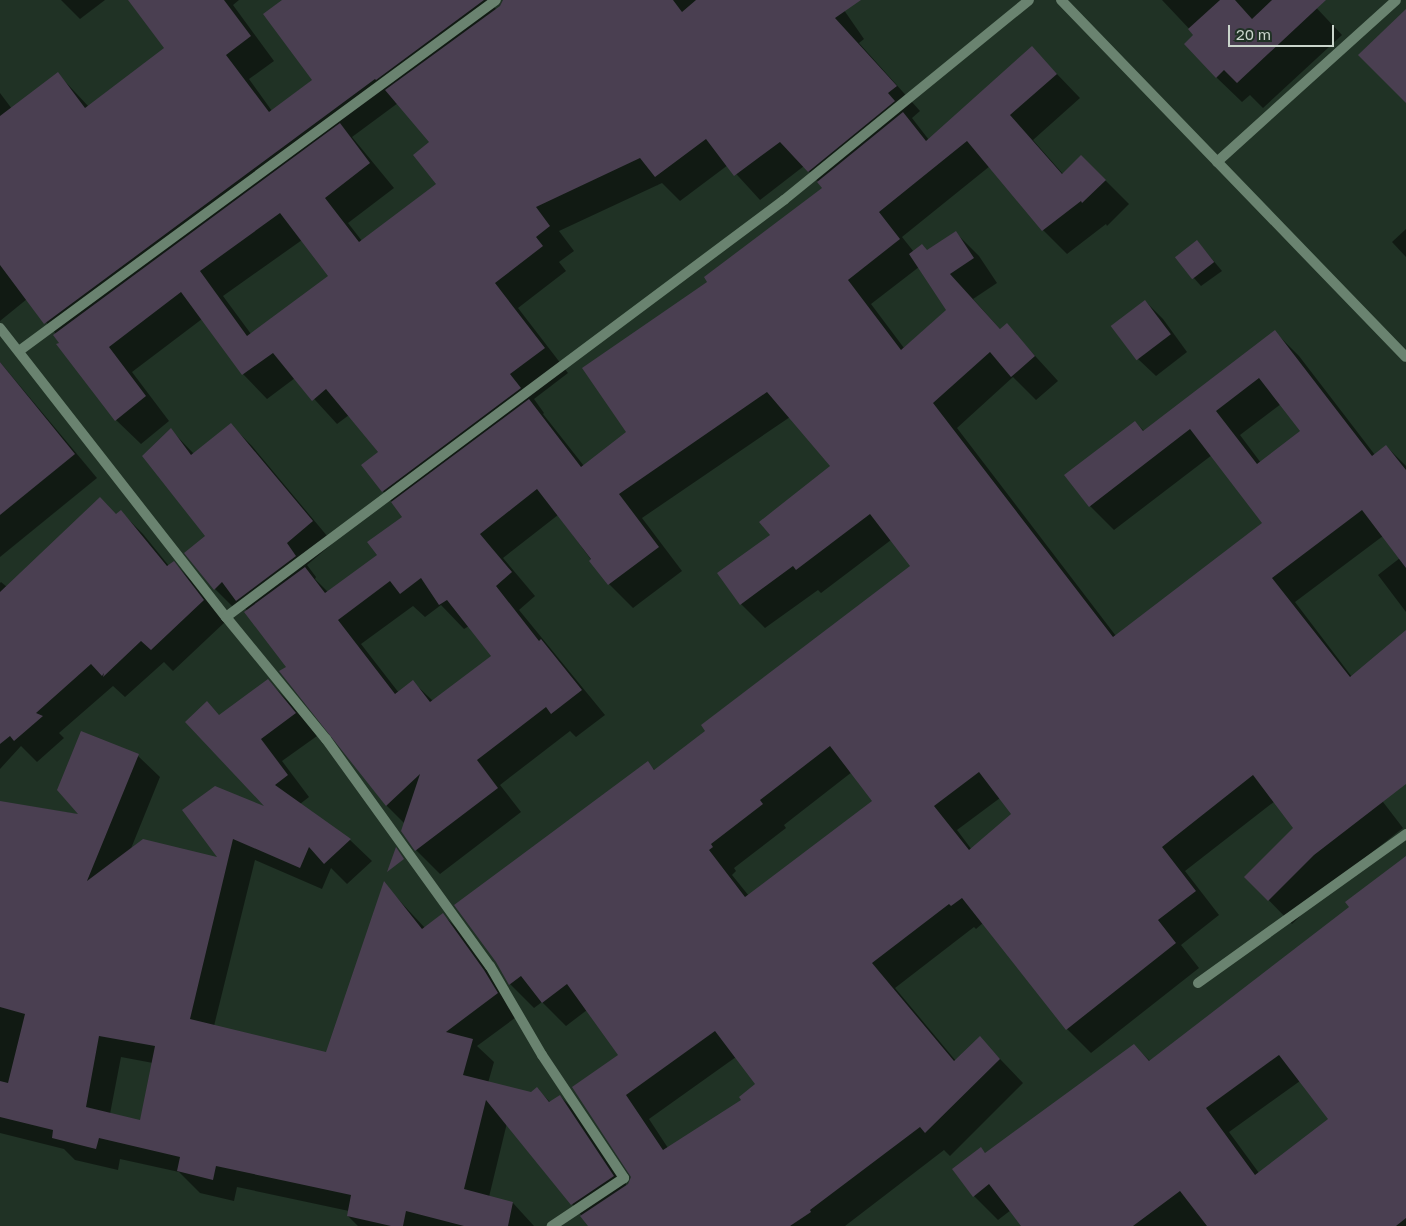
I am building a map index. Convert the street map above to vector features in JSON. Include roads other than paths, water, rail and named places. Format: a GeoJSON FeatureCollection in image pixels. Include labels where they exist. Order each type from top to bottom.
{"type":"FeatureCollection","features":[{"type":"Feature","properties":{"kind":"street"},"geometry":{"type":"LineString","coordinates":[[18,352],[496,0]]}},
{"type":"Feature","properties":{"kind":"street"},"geometry":{"type":"LineString","coordinates":[[226,617],[784,200],[1029,0]]}},
{"type":"Feature","properties":{"kind":"street"},"geometry":{"type":"LineString","coordinates":[[1061,0],[1406,357]]}},
{"type":"Feature","properties":{"kind":"street"},"geometry":{"type":"LineString","coordinates":[[1217,162],[1396,0]]}},
{"type":"Feature","properties":{"kind":"street"},"geometry":{"type":"LineString","coordinates":[[0,328],[226,617],[326,739],[490,966],[542,1055],[624,1178],[552,1226]]}},
{"type":"Feature","properties":{"kind":"street"},"geometry":{"type":"LineString","coordinates":[[1198,983],[1406,834]]}}]}
